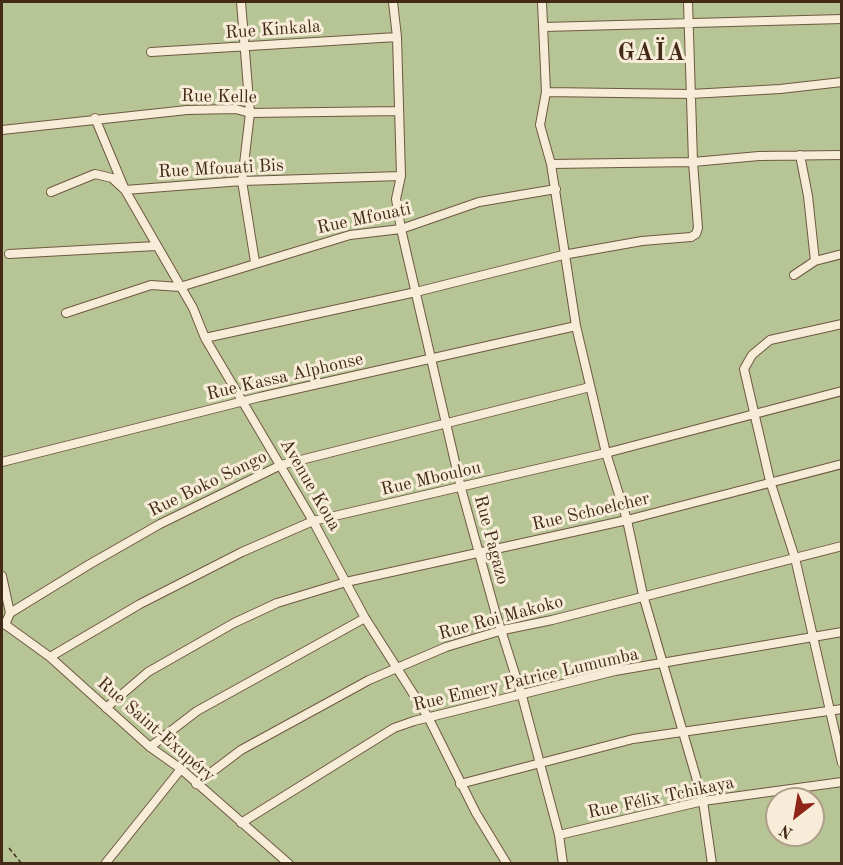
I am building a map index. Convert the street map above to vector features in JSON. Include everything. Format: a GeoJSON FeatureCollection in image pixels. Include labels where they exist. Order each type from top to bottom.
{"type":"FeatureCollection","features":[{"type":"Feature","properties":{"kind":"street"},"geometry":{"type":"LineString","coordinates":[[240,2],[250,113],[242,181],[255,262]]}},
{"type":"Feature","properties":{"kind":"street","name":"Rue Pagazo"},"geometry":{"type":"LineString","coordinates":[[393,2],[397,36],[401,176],[396,198],[400,229],[461,488],[495,611],[503,630],[522,696],[559,835],[563,864]]}},
{"type":"Feature","properties":{"kind":"street"},"geometry":{"type":"LineString","coordinates":[[542,2],[546,92],[540,125],[551,166],[552,181],[556,189],[563,255],[576,326],[606,453],[627,520],[643,595],[665,664],[681,731],[703,801],[712,864]]}},
{"type":"Feature","properties":{"kind":"street"},"geometry":{"type":"LineString","coordinates":[[205,338],[416,292],[563,255],[642,241],[692,237],[698,228],[693,162],[688,2]]}},
{"type":"Feature","properties":{"kind":"street"},"geometry":{"type":"LineString","coordinates":[[544,27],[842,19]]}},
{"type":"Feature","properties":{"kind":"street","name":"Rue Kinkala"},"geometry":{"type":"LineString","coordinates":[[151,52],[397,36]]}},
{"type":"Feature","properties":{"kind":"street"},"geometry":{"type":"LineString","coordinates":[[546,92],[691,94],[780,89],[842,82]]}},
{"type":"Feature","properties":{"kind":"street","name":"Rue Kelle"},"geometry":{"type":"LineString","coordinates":[[2,130],[95,118],[188,110],[236,109],[250,113],[398,111]]}},
{"type":"Feature","properties":{"kind":"street","name":"Avenue Koua"},"geometry":{"type":"LineString","coordinates":[[95,118],[124,190],[193,308],[205,338],[281,465],[365,618],[428,717],[460,784],[507,864]]}},
{"type":"Feature","properties":{"kind":"street"},"geometry":{"type":"LineString","coordinates":[[551,166],[693,162],[842,154]]}},
{"type":"Feature","properties":{"kind":"street"},"geometry":{"type":"LineString","coordinates":[[800,155],[808,196],[815,261]]}},
{"type":"Feature","properties":{"kind":"street"},"geometry":{"type":"LineString","coordinates":[[51,192],[95,174],[112,178],[124,190]]}},
{"type":"Feature","properties":{"kind":"street","name":"Rue Mfouati Bis"},"geometry":{"type":"LineString","coordinates":[[124,190],[242,181],[401,176]]}},
{"type":"Feature","properties":{"kind":"street","name":"Rue Mfouati"},"geometry":{"type":"LineString","coordinates":[[180,287],[255,262],[350,235],[400,229],[479,202],[556,189]]}},
{"type":"Feature","properties":{"kind":"street"},"geometry":{"type":"LineString","coordinates":[[9,254],[156,246]]}},
{"type":"Feature","properties":{"kind":"street"},"geometry":{"type":"LineString","coordinates":[[794,275],[815,261],[842,254]]}},
{"type":"Feature","properties":{"kind":"street"},"geometry":{"type":"LineString","coordinates":[[66,313],[151,285],[180,287]]}},
{"type":"Feature","properties":{"kind":"street"},"geometry":{"type":"LineString","coordinates":[[842,324],[770,340],[752,355],[744,369],[752,414],[770,481],[795,558],[815,638],[842,763]]}},
{"type":"Feature","properties":{"kind":"street","name":"Rue Kassa Alphonse"},"geometry":{"type":"LineString","coordinates":[[2,462],[243,401],[576,326]]}},
{"type":"Feature","properties":{"kind":"street","name":"Rue Boko Songo"},"geometry":{"type":"LineString","coordinates":[[10,612],[160,524],[281,465],[590,387]]}},
{"type":"Feature","properties":{"kind":"street","name":"Rue Mboulou"},"geometry":{"type":"LineString","coordinates":[[50,657],[140,604],[242,552],[313,521],[606,453],[842,391]]}},
{"type":"Feature","properties":{"kind":"street","name":"Rue Schoelcher"},"geometry":{"type":"LineString","coordinates":[[106,708],[148,672],[234,623],[277,603],[346,582],[627,520],[842,464]]}},
{"type":"Feature","properties":{"kind":"street","name":"Rue Roi Makoko"},"geometry":{"type":"LineString","coordinates":[[196,784],[241,750],[397,667],[446,647],[503,630],[552,620],[842,546]]}},
{"type":"Feature","properties":{"kind":"street"},"geometry":{"type":"LineString","coordinates":[[2,576],[10,612],[3,623]]}},
{"type":"Feature","properties":{"kind":"street"},"geometry":{"type":"LineString","coordinates":[[150,747],[197,711],[365,618]]}},
{"type":"Feature","properties":{"kind":"street","name":"Rue Saint-Exupéry"},"geometry":{"type":"LineString","coordinates":[[3,623],[50,657],[150,747],[181,769],[289,864]]}},
{"type":"Feature","properties":{"kind":"street","name":"Rue Emery Patrice Lumumba"},"geometry":{"type":"LineString","coordinates":[[242,823],[394,728],[428,717],[522,696],[577,680],[842,632]]}},
{"type":"Feature","properties":{"kind":"street"},"geometry":{"type":"LineString","coordinates":[[460,784],[633,739],[842,709]]}},
{"type":"Feature","properties":{"kind":"street"},"geometry":{"type":"LineString","coordinates":[[105,864],[181,769]]}},
{"type":"Feature","properties":{"kind":"street","name":"Rue Félix Tchikaya"},"geometry":{"type":"LineString","coordinates":[[559,835],[703,801],[842,782]]}},
{"type":"Feature","properties":{"kind":"path"},"geometry":{"type":"LineString","coordinates":[[9,848],[22,864]]}},
{"type":"Feature","properties":{"kind":"green space"},"geometry":{"type":"Polygon","coordinates":[[[2,2],[841,2],[841,863],[2,864],[2,2]]]}},
{"type":"Feature","properties":{"kind":"district","name":"GAÏA"},"geometry":{"type":"Point","coordinates":[652,54]}}]}
